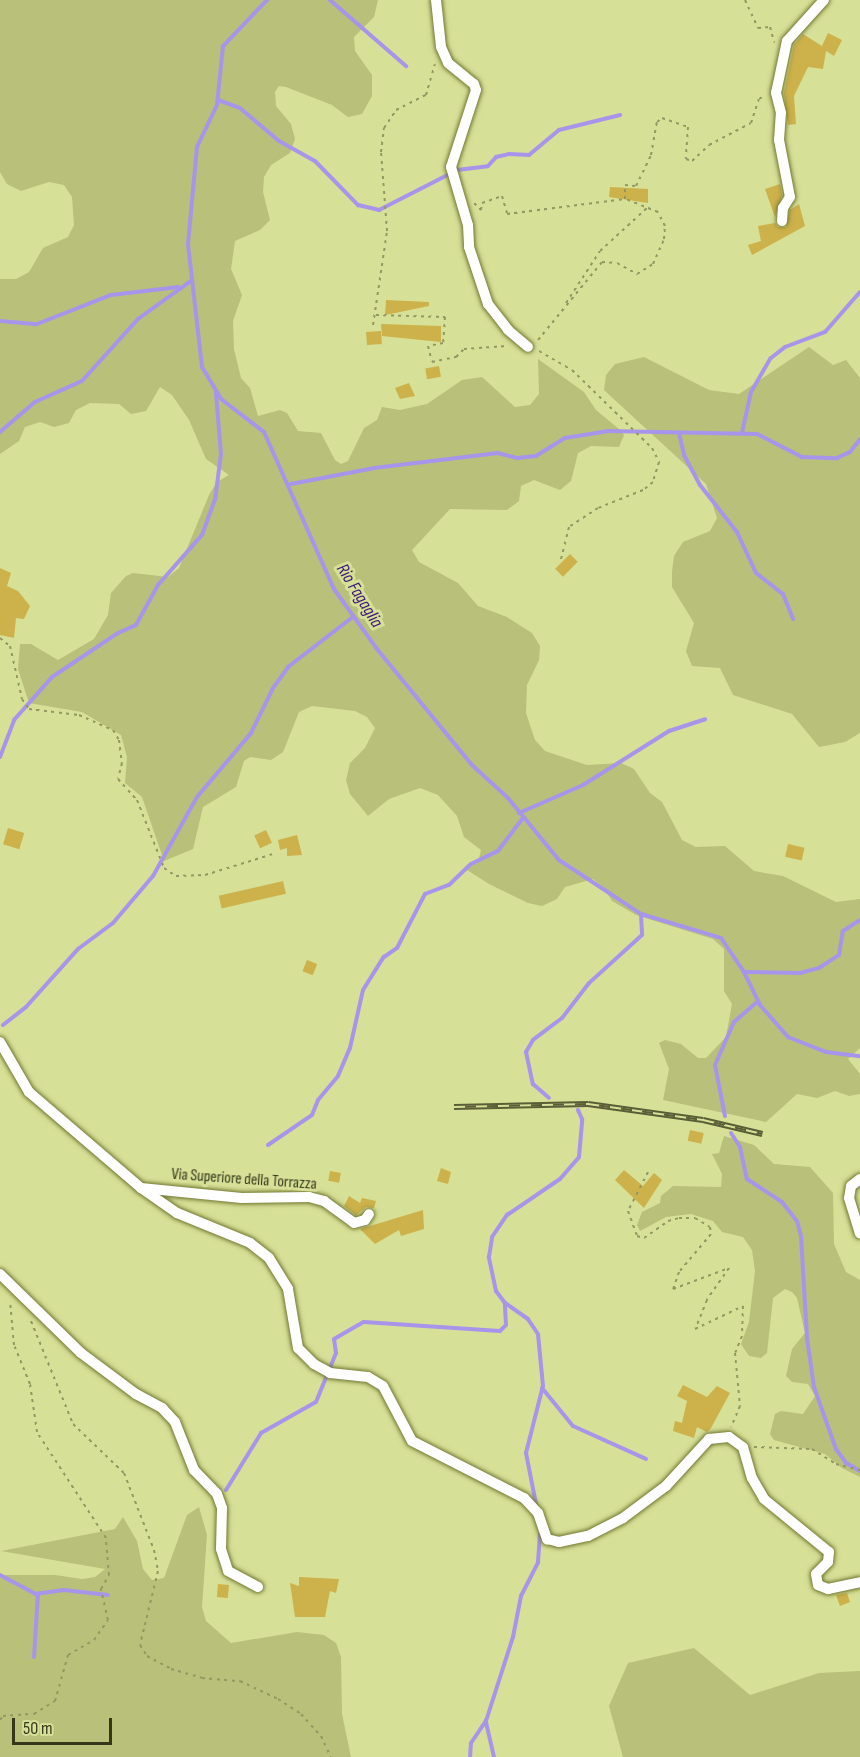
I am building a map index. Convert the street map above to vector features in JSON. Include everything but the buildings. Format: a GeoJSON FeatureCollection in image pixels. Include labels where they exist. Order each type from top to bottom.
{"type":"FeatureCollection","features":[{"type":"Feature","properties":{"kind":"street"},"geometry":{"type":"LineString","coordinates":[[436,0],[441,47],[448,63],[474,84],[476,90],[455,148],[453,183],[488,304],[508,330],[528,347]]}},
{"type":"Feature","properties":{"kind":"street"},"geometry":{"type":"LineString","coordinates":[[782,221],[783,208],[790,197],[776,93],[787,41],[824,0]]}},
{"type":"Feature","properties":{"kind":"street","name":"Via Superiore della Torrazza"},"geometry":{"type":"LineString","coordinates":[[0,1042],[30,1092],[141,1188],[177,1213],[250,1243],[268,1258],[288,1289],[298,1348],[314,1364],[330,1373],[368,1377],[383,1386],[412,1441],[524,1498],[552,1541],[588,1536],[623,1518],[666,1486],[709,1438],[725,1437]]}},
{"type":"Feature","properties":{"kind":"street"},"geometry":{"type":"LineString","coordinates":[[860,1179],[851,1186],[849,1198],[860,1233]]}},
{"type":"Feature","properties":{"kind":"street","name":"Via Superiore della Torrazza"},"geometry":{"type":"LineString","coordinates":[[141,1188],[242,1198],[309,1197],[324,1201],[354,1223],[365,1220],[369,1214]]}},
{"type":"Feature","properties":{"kind":"street"},"geometry":{"type":"LineString","coordinates":[[2,1277],[81,1353],[136,1395],[162,1408],[175,1422],[194,1470],[217,1494],[222,1508],[221,1549],[228,1572],[258,1587]]}},
{"type":"Feature","properties":{"kind":"street"},"geometry":{"type":"LineString","coordinates":[[725,1437],[734,1438],[743,1447],[752,1478],[764,1499],[829,1552],[828,1562],[816,1574],[818,1585],[828,1589],[860,1582]]}},
{"type":"Feature","properties":{"kind":"path"},"geometry":{"type":"LineString","coordinates":[[745,0],[758,28],[770,27],[771,41],[786,51]]}},
{"type":"Feature","properties":{"kind":"path"},"geometry":{"type":"LineString","coordinates":[[374,325],[387,231],[381,152],[384,128],[396,110],[426,95],[441,47]]}},
{"type":"Feature","properties":{"kind":"path"},"geometry":{"type":"LineString","coordinates":[[625,199],[625,185],[636,186],[651,155],[657,122],[662,118],[688,127],[686,159],[692,161],[709,144],[751,123],[759,99],[770,93]]}},
{"type":"Feature","properties":{"kind":"path"},"geometry":{"type":"LineString","coordinates":[[453,183],[481,210],[483,203],[502,196],[507,214],[625,199],[658,212],[665,226],[664,239],[653,264],[637,274],[617,263],[602,262],[579,293],[565,305]]}},
{"type":"Feature","properties":{"kind":"path"},"geometry":{"type":"LineString","coordinates":[[528,347],[549,329],[600,251],[647,208]]}},
{"type":"Feature","properties":{"kind":"path"},"geometry":{"type":"LineString","coordinates":[[376,315],[445,317],[443,343],[428,346],[432,362],[456,357],[464,349],[494,345],[528,347],[551,356],[572,370],[652,448],[659,462],[657,476],[648,486],[598,508],[569,527],[561,560]]}},
{"type":"Feature","properties":{"kind":"path"},"geometry":{"type":"LineString","coordinates":[[0,638],[10,646],[22,699],[29,709],[79,715],[113,730],[119,740],[122,763],[118,779],[137,800],[164,868],[176,876],[205,875],[276,853]]}},
{"type":"Feature","properties":{"kind":"path"},"geometry":{"type":"LineString","coordinates":[[648,1172],[628,1211],[637,1236],[644,1238],[668,1221],[679,1218],[695,1218],[710,1227],[711,1234],[679,1272],[673,1289],[729,1268],[707,1299],[695,1329],[743,1306],[742,1336],[735,1353],[740,1406],[725,1437]]}},
{"type":"Feature","properties":{"kind":"path"},"geometry":{"type":"LineString","coordinates":[[0,1720],[3,1716],[34,1714],[55,1701],[68,1654],[102,1633],[108,1620],[101,1589],[109,1575],[110,1559],[100,1525],[37,1432],[30,1384],[14,1345],[2,1277]]}},
{"type":"Feature","properties":{"kind":"path"},"geometry":{"type":"LineString","coordinates":[[26,1302],[32,1327],[73,1424],[124,1473],[154,1550],[158,1571],[140,1645],[147,1656],[171,1669],[202,1678],[240,1681],[296,1709],[321,1736],[332,1757]]}},
{"type":"Feature","properties":{"kind":"path"},"geometry":{"type":"LineString","coordinates":[[743,1447],[812,1449],[836,1464],[860,1470]]}},
{"type":"Feature","properties":{"kind":"green space"},"geometry":{"type":"Polygon","coordinates":[[[0,0],[378,0],[374,17],[354,37],[355,51],[372,75],[372,96],[362,114],[348,117],[332,105],[286,87],[279,86],[275,92],[276,106],[291,124],[295,139],[290,153],[271,165],[264,177],[263,192],[270,220],[260,230],[235,241],[231,269],[242,295],[233,321],[234,349],[241,378],[250,388],[258,416],[280,410],[287,413],[298,431],[321,433],[335,460],[341,464],[348,461],[364,428],[377,420],[382,407],[400,410],[427,404],[462,380],[482,377],[515,407],[530,405],[539,394],[538,359],[584,392],[596,410],[619,429],[624,435],[619,447],[591,446],[578,453],[571,481],[560,490],[534,480],[521,486],[519,501],[507,510],[450,509],[412,550],[419,562],[458,583],[478,606],[507,617],[532,633],[540,646],[539,660],[527,685],[526,713],[535,740],[545,751],[587,765],[621,763],[634,769],[650,793],[662,802],[682,840],[696,847],[725,846],[754,871],[783,876],[836,902],[860,899],[860,1048],[848,1059],[860,1074],[860,1094],[849,1096],[835,1091],[817,1098],[797,1094],[766,1122],[663,1100],[669,1069],[659,1043],[665,1040],[681,1044],[698,1058],[706,1058],[726,1037],[732,1004],[724,991],[724,949],[713,939],[636,915],[612,901],[604,888],[593,879],[565,887],[557,899],[542,906],[528,903],[489,884],[464,868],[478,863],[481,850],[464,837],[457,816],[438,795],[420,788],[389,799],[368,816],[350,794],[346,780],[350,763],[365,748],[375,728],[367,717],[355,711],[312,706],[299,712],[283,752],[271,760],[250,757],[244,761],[236,787],[203,807],[193,849],[164,861],[142,797],[125,783],[127,757],[121,735],[82,712],[29,703],[18,669],[20,644],[31,644],[58,660],[94,639],[108,615],[111,593],[126,576],[133,573],[168,577],[179,568],[209,495],[217,482],[229,475],[206,459],[189,420],[172,395],[160,387],[146,411],[131,414],[119,404],[90,403],[76,410],[69,423],[54,427],[40,422],[25,427],[19,441],[0,454],[0,279],[16,279],[29,272],[43,248],[68,237],[74,225],[72,197],[64,185],[49,182],[21,191],[7,184],[0,172],[0,0]]]}},
{"type":"Feature","properties":{"kind":"green space"},"geometry":{"type":"Polygon","coordinates":[[[809,347],[833,365],[846,360],[860,378],[860,733],[845,742],[819,747],[792,714],[733,695],[720,668],[692,666],[686,651],[694,623],[672,587],[674,556],[683,542],[710,531],[717,518],[706,484],[604,390],[606,375],[615,364],[644,357],[709,390],[739,394],[809,347]]]}},
{"type":"Feature","properties":{"kind":"green space"},"geometry":{"type":"Polygon","coordinates":[[[724,1136],[754,1145],[774,1164],[810,1167],[833,1193],[834,1244],[846,1272],[860,1280],[860,1477],[842,1468],[825,1454],[774,1440],[770,1434],[775,1414],[781,1411],[803,1414],[815,1396],[808,1384],[792,1382],[786,1376],[792,1349],[805,1333],[797,1298],[792,1292],[785,1289],[773,1298],[767,1353],[761,1358],[749,1356],[741,1344],[749,1322],[755,1271],[752,1250],[743,1237],[722,1232],[713,1221],[691,1214],[666,1217],[640,1231],[637,1225],[642,1212],[660,1203],[661,1196],[673,1186],[721,1187],[722,1174],[712,1154],[719,1153],[724,1136]]]}},
{"type":"Feature","properties":{"kind":"green space"},"geometry":{"type":"Polygon","coordinates":[[[199,1507],[207,1535],[202,1607],[206,1621],[231,1643],[297,1632],[324,1635],[336,1643],[341,1657],[342,1714],[351,1757],[0,1757],[0,1575],[55,1575],[82,1579],[95,1577],[105,1569],[1,1551],[115,1529],[123,1517],[137,1541],[143,1569],[152,1580],[164,1578],[187,1515],[199,1507]]]}},
{"type":"Feature","properties":{"kind":"green space"},"geometry":{"type":"Polygon","coordinates":[[[694,1648],[750,1695],[819,1673],[860,1671],[860,1757],[623,1757],[609,1706],[628,1663],[694,1648]]]}},
{"type":"Feature","properties":{"kind":"waterway","name":"Rio Fagaglia"},"geometry":{"type":"LineString","coordinates":[[267,0],[223,46],[217,105],[197,147],[188,244],[202,367],[221,399],[264,432],[334,589],[377,649],[472,765],[508,798],[559,860],[641,914],[642,935],[589,983],[562,1018],[533,1040],[526,1052],[533,1084],[549,1098]]}},
{"type":"Feature","properties":{"kind":"waterway"},"geometry":{"type":"LineString","coordinates":[[330,0],[406,66]]}},
{"type":"Feature","properties":{"kind":"waterway"},"geometry":{"type":"LineString","coordinates":[[218,100],[240,108],[279,141],[315,161],[358,205],[379,210],[457,170],[488,166],[496,157],[509,154],[529,155],[559,130],[620,115]]}},
{"type":"Feature","properties":{"kind":"waterway"},"geometry":{"type":"LineString","coordinates":[[0,432],[35,402],[82,381],[138,319],[192,280]]}},
{"type":"Feature","properties":{"kind":"waterway"},"geometry":{"type":"LineString","coordinates":[[0,321],[37,324],[111,295],[179,287]]}},
{"type":"Feature","properties":{"kind":"waterway"},"geometry":{"type":"LineString","coordinates":[[742,433],[751,392],[771,358],[785,347],[825,332],[860,292]]}},
{"type":"Feature","properties":{"kind":"waterway"},"geometry":{"type":"LineString","coordinates":[[0,757],[14,720],[52,677],[118,633],[136,625],[158,585],[202,535],[215,500],[221,454],[216,393]]}},
{"type":"Feature","properties":{"kind":"waterway"},"geometry":{"type":"LineString","coordinates":[[291,484],[374,468],[498,453],[517,458],[536,456],[565,438],[608,431],[757,434],[802,457],[837,458],[850,452],[860,439]]}},
{"type":"Feature","properties":{"kind":"waterway"},"geometry":{"type":"LineString","coordinates":[[679,433],[684,455],[700,485],[737,532],[756,573],[783,594],[793,619]]}},
{"type":"Feature","properties":{"kind":"waterway"},"geometry":{"type":"LineString","coordinates":[[3,1025],[26,1007],[78,949],[113,923],[153,876],[197,797],[251,733],[273,688],[288,667],[354,616]]}},
{"type":"Feature","properties":{"kind":"waterway"},"geometry":{"type":"LineString","coordinates":[[519,813],[583,785],[669,731],[705,719]]}},
{"type":"Feature","properties":{"kind":"waterway"},"geometry":{"type":"LineString","coordinates":[[268,1145],[312,1115],[318,1100],[338,1076],[350,1048],[363,990],[384,957],[397,948],[425,894],[449,885],[471,864],[498,851],[522,819]]}},
{"type":"Feature","properties":{"kind":"waterway"},"geometry":{"type":"LineString","coordinates":[[641,914],[721,938],[744,972],[760,1005],[788,1037],[826,1052],[860,1056]]}},
{"type":"Feature","properties":{"kind":"waterway"},"geometry":{"type":"LineString","coordinates":[[745,972],[800,973],[819,968],[839,955],[843,931],[860,920]]}},
{"type":"Feature","properties":{"kind":"waterway"},"geometry":{"type":"LineString","coordinates":[[725,1116],[715,1065],[734,1022],[758,1001]]}},
{"type":"Feature","properties":{"kind":"waterway"},"geometry":{"type":"LineString","coordinates":[[537,1509],[526,1453],[543,1386],[538,1334],[528,1319],[505,1303],[496,1291],[489,1257],[492,1237],[507,1215],[560,1179],[579,1157],[582,1119],[578,1110]]}},
{"type":"Feature","properties":{"kind":"waterway"},"geometry":{"type":"LineString","coordinates":[[731,1133],[740,1147],[747,1179],[782,1202],[797,1221],[801,1236],[807,1338],[814,1387],[836,1449],[846,1463],[860,1471]]}},
{"type":"Feature","properties":{"kind":"waterway"},"geometry":{"type":"LineString","coordinates":[[226,1490],[261,1433],[316,1402],[336,1353],[334,1339],[364,1322],[500,1331],[506,1325],[505,1303]]}},
{"type":"Feature","properties":{"kind":"waterway"},"geometry":{"type":"LineString","coordinates":[[542,1388],[573,1426],[646,1459]]}},
{"type":"Feature","properties":{"kind":"waterway"},"geometry":{"type":"LineString","coordinates":[[494,1757],[486,1721],[513,1637],[521,1596],[538,1562],[540,1534]]}},
{"type":"Feature","properties":{"kind":"waterway"},"geometry":{"type":"LineString","coordinates":[[0,1575],[35,1594],[64,1590],[108,1595]]}},
{"type":"Feature","properties":{"kind":"waterway"},"geometry":{"type":"LineString","coordinates":[[34,1657],[38,1594]]}},
{"type":"Feature","properties":{"kind":"waterway"},"geometry":{"type":"LineString","coordinates":[[470,1757],[471,1743],[486,1721]]}},
{"type":"Feature","properties":{"kind":"railway"},"geometry":{"type":"LineString","coordinates":[[454,1107],[588,1104],[703,1120],[762,1134]]}}]}
